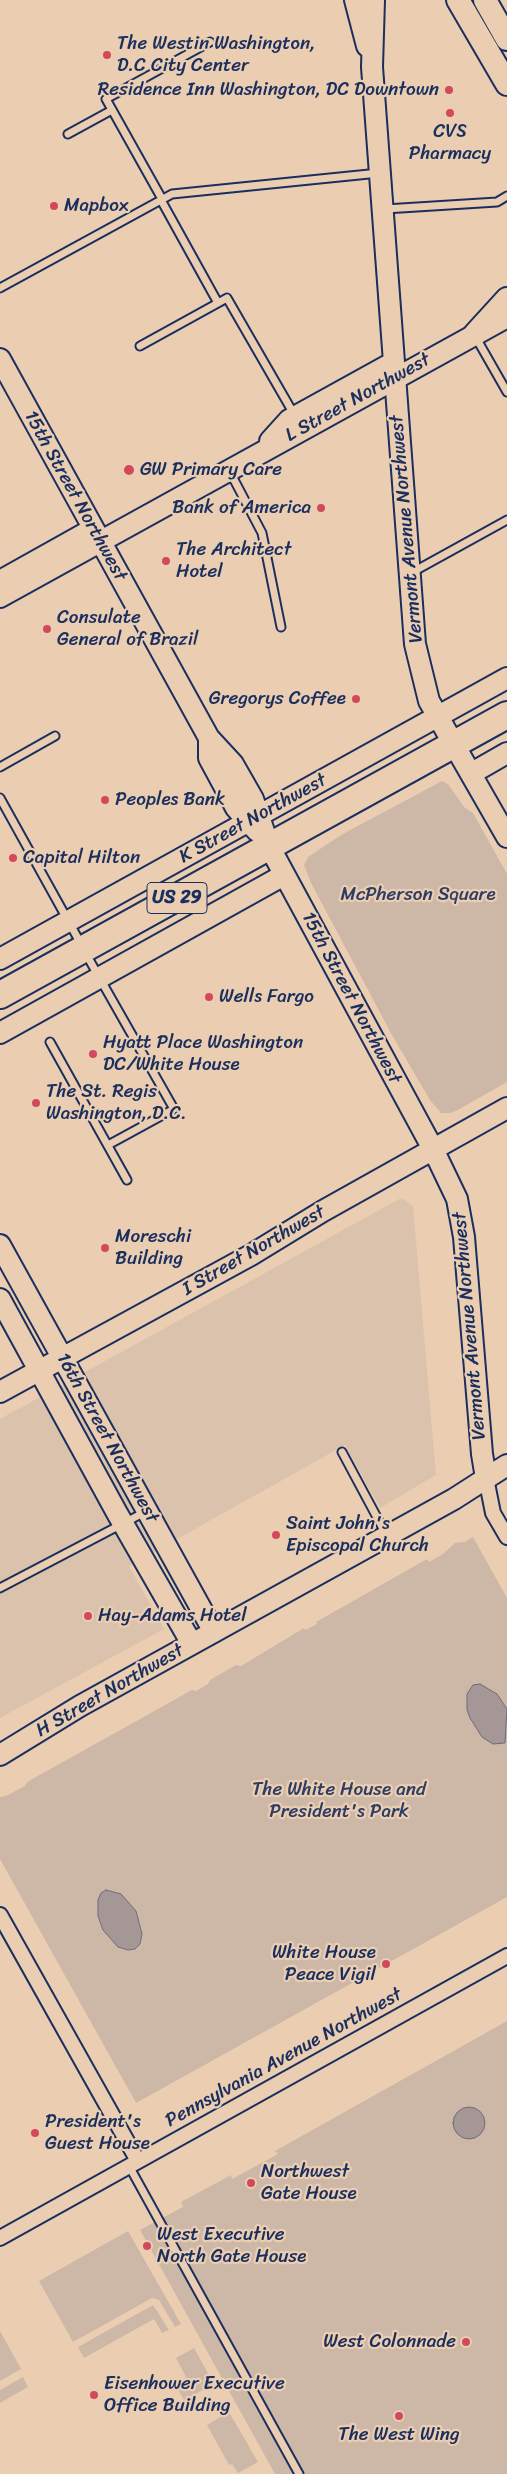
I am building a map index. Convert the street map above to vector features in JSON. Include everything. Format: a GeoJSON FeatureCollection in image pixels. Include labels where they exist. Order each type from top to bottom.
{"type":"FeatureCollection","features":[{"type":"Feature","properties":{"kind":"highway","name":"K Street Northwest"},"geometry":{"type":"LineString","coordinates":[[0,996],[507,715]]}},
{"type":"Feature","properties":{"kind":"main road"},"geometry":{"type":"LineString","coordinates":[[458,0],[507,84]]}},
{"type":"Feature","properties":{"kind":"main road"},"geometry":{"type":"LineString","coordinates":[[485,0],[507,39]]}},
{"type":"Feature","properties":{"kind":"main road"},"geometry":{"type":"LineString","coordinates":[[475,334],[507,300]]}},
{"type":"Feature","properties":{"kind":"street","name":"Vermont Avenue Northwest"},"geometry":{"type":"LineString","coordinates":[[356,0],[372,67]]}},
{"type":"Feature","properties":{"kind":"street","name":"Vermont Avenue Northwest"},"geometry":{"type":"LineString","coordinates":[[374,0],[372,67],[415,644],[425,692],[454,743]]}},
{"type":"Feature","properties":{"kind":"street","name":"L Street Northwest"},"geometry":{"type":"LineString","coordinates":[[0,597],[97,536],[259,454],[299,423],[395,370],[475,334],[507,317]]}},
{"type":"Feature","properties":{"kind":"street","name":"15th Street Northwest"},"geometry":{"type":"LineString","coordinates":[[0,360],[209,738],[232,764],[253,799],[253,818],[433,1149]]}},
{"type":"Feature","properties":{"kind":"street"},"geometry":{"type":"LineString","coordinates":[[0,581],[97,536]]}},
{"type":"Feature","properties":{"kind":"street","name":"K Street Northwest"},"geometry":{"type":"LineString","coordinates":[[0,959],[507,678]]}},
{"type":"Feature","properties":{"kind":"street"},"geometry":{"type":"LineString","coordinates":[[454,743],[507,837]]}},
{"type":"Feature","properties":{"kind":"street"},"geometry":{"type":"LineString","coordinates":[[472,773],[507,753]]}},
{"type":"Feature","properties":{"kind":"street"},"geometry":{"type":"LineString","coordinates":[[0,1033],[284,875]]}},
{"type":"Feature","properties":{"kind":"street","name":"I Street Northwest"},"geometry":{"type":"LineString","coordinates":[[0,1392],[251,1255],[323,1211],[507,1108]]}},
{"type":"Feature","properties":{"kind":"street","name":"Vermont Avenue Northwest"},"geometry":{"type":"LineString","coordinates":[[433,1149],[457,1199],[460,1211],[482,1454],[486,1478]]}},
{"type":"Feature","properties":{"kind":"street","name":"16th Street Northwest"},"geometry":{"type":"LineString","coordinates":[[0,1245],[214,1632]]}},
{"type":"Feature","properties":{"kind":"street","name":"16th Street Northwest"},"geometry":{"type":"LineString","coordinates":[[0,1298],[123,1523],[192,1644]]}},
{"type":"Feature","properties":{"kind":"street","name":"H Street Northwest"},"geometry":{"type":"LineString","coordinates":[[0,1754],[80,1706],[387,1536],[507,1465]]}},
{"type":"Feature","properties":{"kind":"street"},"geometry":{"type":"LineString","coordinates":[[486,1478],[493,1512],[507,1537]]}},
{"type":"Feature","properties":{"kind":"street"},"geometry":{"type":"LineString","coordinates":[[0,1915],[133,2164]]}},
{"type":"Feature","properties":{"kind":"street","name":"Pennsylvania Avenue Northwest"},"geometry":{"type":"LineString","coordinates":[[0,2238],[507,1956]]}},
{"type":"Feature","properties":{"kind":"lane"},"geometry":{"type":"LineString","coordinates":[[210,42],[106,99],[218,303]]}},
{"type":"Feature","properties":{"kind":"lane"},"geometry":{"type":"LineString","coordinates":[[68,134],[112,110]]}},
{"type":"Feature","properties":{"kind":"lane"},"geometry":{"type":"LineString","coordinates":[[0,288],[172,194],[380,173]]}},
{"type":"Feature","properties":{"kind":"lane"},"geometry":{"type":"LineString","coordinates":[[382,210],[497,202],[507,196]]}},
{"type":"Feature","properties":{"kind":"lane"},"geometry":{"type":"LineString","coordinates":[[140,346],[227,298],[299,423]]}},
{"type":"Feature","properties":{"kind":"lane"},"geometry":{"type":"LineString","coordinates":[[475,334],[507,392]]}},
{"type":"Feature","properties":{"kind":"lane"},"geometry":{"type":"LineString","coordinates":[[229,470],[262,533],[281,626]]}},
{"type":"Feature","properties":{"kind":"lane"},"geometry":{"type":"LineString","coordinates":[[411,573],[507,520]]}},
{"type":"Feature","properties":{"kind":"lane"},"geometry":{"type":"LineString","coordinates":[[0,767],[55,736]]}},
{"type":"Feature","properties":{"kind":"lane"},"geometry":{"type":"LineString","coordinates":[[0,798],[174,1109],[108,1145]]}},
{"type":"Feature","properties":{"kind":"lane"},"geometry":{"type":"LineString","coordinates":[[50,1042],[127,1180]]}},
{"type":"Feature","properties":{"kind":"lane"},"geometry":{"type":"LineString","coordinates":[[342,1452],[387,1536]]}},
{"type":"Feature","properties":{"kind":"lane"},"geometry":{"type":"LineString","coordinates":[[0,1588],[147,1510]]}},
{"type":"Feature","properties":{"kind":"lane"},"geometry":{"type":"LineString","coordinates":[[133,2164],[299,2474]]}},
{"type":"Feature","properties":{"kind":"shaded area"},"geometry":{"type":"Polygon","coordinates":[[[401,1198],[413,1206],[436,1475],[380,1508],[345,1445],[129,1566],[164,1629],[0,1718],[0,1419],[401,1198]]]}},
{"type":"Feature","properties":{"kind":"shaded area"},"geometry":{"type":"Polygon","coordinates":[[[480,1684],[497,1694],[507,1709],[505,1743],[493,1744],[482,1737],[470,1718],[467,1710],[467,1694],[473,1685],[480,1684]]]}},
{"type":"Feature","properties":{"kind":"shaded area"},"geometry":{"type":"Polygon","coordinates":[[[106,1890],[121,1894],[136,1911],[142,1934],[140,1944],[135,1949],[128,1950],[118,1947],[103,1930],[98,1916],[98,1900],[101,1893],[106,1890]]]}},
{"type":"Feature","properties":{"kind":"shaded area"},"geometry":{"type":"Polygon","coordinates":[[[469,2107],[481,2111],[485,2123],[481,2135],[469,2139],[457,2135],[453,2123],[457,2111],[469,2107]]]}},
{"type":"Feature","properties":{"kind":"green space","name":"McPherson Square"},"geometry":{"type":"Polygon","coordinates":[[[442,781],[448,784],[464,807],[473,813],[507,874],[507,1082],[450,1113],[441,1113],[430,1100],[392,1035],[311,883],[304,865],[308,857],[341,835],[442,781]]]}},
{"type":"Feature","properties":{"kind":"green space","name":"The White House and President's Park"},"geometry":{"type":"Polygon","coordinates":[[[473,1537],[507,1598],[507,1897],[136,2103],[0,1859],[0,1797],[6,1796],[25,1786],[27,1782],[192,1690],[196,1691],[208,1684],[210,1680],[236,1665],[241,1666],[304,1628],[305,1630],[317,1624],[316,1622],[427,1559],[429,1562],[443,1554],[455,1543],[465,1542],[473,1537]]]}},
{"type":"Feature","properties":{"kind":"green space"},"geometry":{"type":"Polygon","coordinates":[[[507,2021],[507,2474],[275,2474],[140,2230],[183,2207],[181,2202],[231,2175],[232,2179],[278,2154],[275,2151],[507,2021]]]}},
{"type":"Feature","properties":{"kind":"green space"},"geometry":{"type":"Polygon","coordinates":[[[128,2231],[181,2324],[175,2327],[159,2300],[152,2298],[73,2342],[39,2281],[128,2231]]]}},
{"type":"Feature","properties":{"kind":"green space"},"geometry":{"type":"Polygon","coordinates":[[[153,2305],[169,2330],[162,2333],[154,2319],[84,2358],[78,2347],[153,2305]]]}},
{"type":"Feature","properties":{"kind":"green space"},"geometry":{"type":"Polygon","coordinates":[[[0,2331],[21,2369],[0,2381],[0,2331]]]}},
{"type":"Feature","properties":{"kind":"green space"},"geometry":{"type":"Polygon","coordinates":[[[194,2348],[214,2384],[184,2400],[175,2384],[186,2377],[176,2358],[194,2348]]]}},
{"type":"Feature","properties":{"kind":"green space"},"geometry":{"type":"Polygon","coordinates":[[[23,2377],[28,2387],[0,2403],[0,2390],[23,2377]]]}},
{"type":"Feature","properties":{"kind":"green space"},"geometry":{"type":"Polygon","coordinates":[[[229,2412],[258,2462],[238,2473],[232,2464],[229,2465],[207,2425],[229,2412]]]}},
{"type":"Feature","properties":{"kind":"place","name":"The Westin Washington, D.C City Center"},"geometry":{"type":"Point","coordinates":[107,55]}},
{"type":"Feature","properties":{"kind":"place","name":"Residence Inn Washington, DC Downtown"},"geometry":{"type":"Point","coordinates":[449,90]}},
{"type":"Feature","properties":{"kind":"place","name":"CVS Pharmacy"},"geometry":{"type":"Point","coordinates":[450,113]}},
{"type":"Feature","properties":{"kind":"place","name":"Mapbox"},"geometry":{"type":"Point","coordinates":[54,206]}},
{"type":"Feature","properties":{"kind":"place","name":"GW Primary Care"},"geometry":{"type":"Point","coordinates":[129,470]}},
{"type":"Feature","properties":{"kind":"place","name":"Bank of America"},"geometry":{"type":"Point","coordinates":[321,508]}},
{"type":"Feature","properties":{"kind":"place","name":"The Architect Hotel"},"geometry":{"type":"Point","coordinates":[166,561]}},
{"type":"Feature","properties":{"kind":"place","name":"Consulate General of Brazil"},"geometry":{"type":"Point","coordinates":[47,629]}},
{"type":"Feature","properties":{"kind":"place","name":"Gregorys Coffee"},"geometry":{"type":"Point","coordinates":[356,699]}},
{"type":"Feature","properties":{"kind":"place","name":"Peoples Bank"},"geometry":{"type":"Point","coordinates":[105,800]}},
{"type":"Feature","properties":{"kind":"place","name":"Capital Hilton"},"geometry":{"type":"Point","coordinates":[13,858]}},
{"type":"Feature","properties":{"kind":"place","name":"Wells Fargo"},"geometry":{"type":"Point","coordinates":[209,997]}},
{"type":"Feature","properties":{"kind":"place","name":"Hyatt Place Washington DC/White House"},"geometry":{"type":"Point","coordinates":[93,1054]}},
{"type":"Feature","properties":{"kind":"place","name":"The St. Regis Washington, D.C."},"geometry":{"type":"Point","coordinates":[36,1103]}},
{"type":"Feature","properties":{"kind":"place","name":"Moreschi Building"},"geometry":{"type":"Point","coordinates":[105,1248]}},
{"type":"Feature","properties":{"kind":"place","name":"Saint John's Episcopal Church"},"geometry":{"type":"Point","coordinates":[276,1535]}},
{"type":"Feature","properties":{"kind":"place","name":"Hay-Adams Hotel"},"geometry":{"type":"Point","coordinates":[88,1616]}},
{"type":"Feature","properties":{"kind":"place","name":"White House Peace Vigil"},"geometry":{"type":"Point","coordinates":[386,1964]}},
{"type":"Feature","properties":{"kind":"place","name":"President's Guest House"},"geometry":{"type":"Point","coordinates":[35,2133]}},
{"type":"Feature","properties":{"kind":"place","name":"Northwest Gate House"},"geometry":{"type":"Point","coordinates":[251,2183]}},
{"type":"Feature","properties":{"kind":"place","name":"West Executive North Gate House"},"geometry":{"type":"Point","coordinates":[147,2246]}},
{"type":"Feature","properties":{"kind":"place","name":"West Colonnade"},"geometry":{"type":"Point","coordinates":[466,2342]}},
{"type":"Feature","properties":{"kind":"place","name":"Eisenhower Executive Office Building"},"geometry":{"type":"Point","coordinates":[94,2395]}},
{"type":"Feature","properties":{"kind":"place","name":"The West Wing"},"geometry":{"type":"Point","coordinates":[399,2416]}}]}
